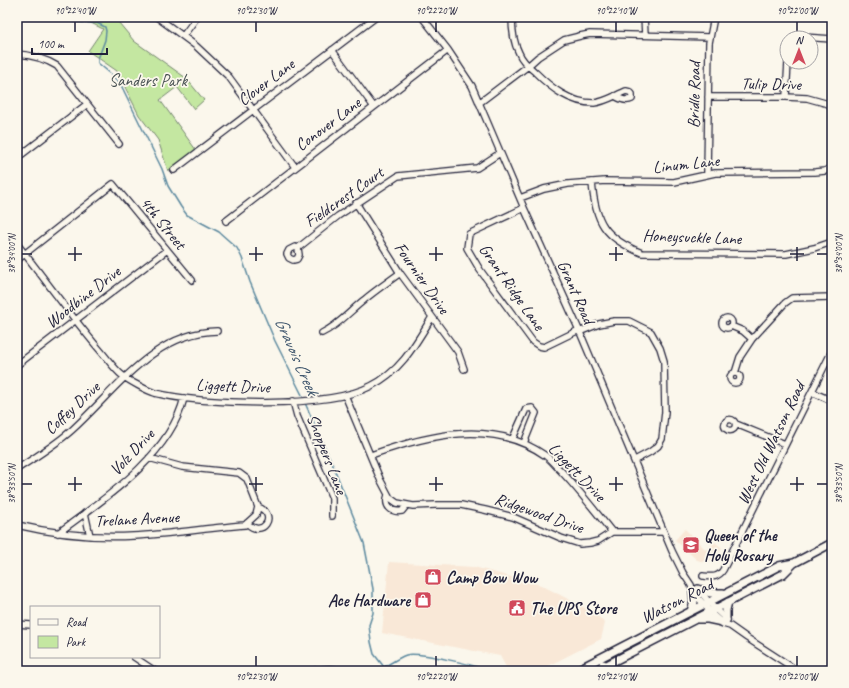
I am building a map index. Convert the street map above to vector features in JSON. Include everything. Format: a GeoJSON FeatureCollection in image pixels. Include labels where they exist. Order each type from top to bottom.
{"type":"FeatureCollection","features":[{"type":"Feature","properties":{"kind":"main road","name":"Watson Road"},"geometry":{"type":"LineString","coordinates":[[600,666],[706,603],[779,566],[794,563],[832,543]]}},
{"type":"Feature","properties":{"kind":"main road","name":"Watson Road"},"geometry":{"type":"LineString","coordinates":[[575,671],[600,666],[616,660],[783,574],[794,563]]}},
{"type":"Feature","properties":{"kind":"main road"},"geometry":{"type":"LineString","coordinates":[[692,611],[694,602],[694,588],[710,593],[727,592]]}},
{"type":"Feature","properties":{"kind":"main road"},"geometry":{"type":"LineString","coordinates":[[696,619],[708,619],[726,623],[726,610],[728,602]]}},
{"type":"Feature","properties":{"kind":"main road"},"geometry":{"type":"LineString","coordinates":[[600,666],[615,671],[616,660]]}},
{"type":"Feature","properties":{"kind":"street"},"geometry":{"type":"LineString","coordinates":[[157,17],[196,46],[229,77],[295,167]]}},
{"type":"Feature","properties":{"kind":"street"},"geometry":{"type":"LineString","coordinates":[[183,36],[197,17]]}},
{"type":"Feature","properties":{"kind":"street","name":"Clover Lane"},"geometry":{"type":"LineString","coordinates":[[174,170],[376,17]]}},
{"type":"Feature","properties":{"kind":"street","name":"Grant Road"},"geometry":{"type":"LineString","coordinates":[[422,17],[448,50],[472,86],[683,573],[712,610],[726,623],[798,671]]}},
{"type":"Feature","properties":{"kind":"street"},"geometry":{"type":"LineString","coordinates":[[512,17],[512,32],[519,55],[528,66],[550,86],[561,94],[577,101],[594,103],[615,96]]}},
{"type":"Feature","properties":{"kind":"street"},"geometry":{"type":"LineString","coordinates":[[644,17],[645,35]]}},
{"type":"Feature","properties":{"kind":"street","name":"Bridle Road"},"geometry":{"type":"LineString","coordinates":[[707,174],[710,37],[714,17]]}},
{"type":"Feature","properties":{"kind":"street"},"geometry":{"type":"LineString","coordinates":[[479,103],[538,57],[564,40],[590,34],[710,37]]}},
{"type":"Feature","properties":{"kind":"street"},"geometry":{"type":"LineString","coordinates":[[819,39],[832,40]]}},
{"type":"Feature","properties":{"kind":"street"},"geometry":{"type":"LineString","coordinates":[[332,50],[374,107]]}},
{"type":"Feature","properties":{"kind":"street","name":"Conover Lane"},"geometry":{"type":"LineString","coordinates":[[226,221],[448,50]]}},
{"type":"Feature","properties":{"kind":"street"},"geometry":{"type":"LineString","coordinates":[[19,55],[34,56],[45,59],[57,66],[86,105],[119,144]]}},
{"type":"Feature","properties":{"kind":"street"},"geometry":{"type":"LineString","coordinates":[[786,97],[788,70]]}},
{"type":"Feature","properties":{"kind":"street","name":"Tulip Drive"},"geometry":{"type":"LineString","coordinates":[[708,97],[807,98],[832,105]]}},
{"type":"Feature","properties":{"kind":"street"},"geometry":{"type":"LineString","coordinates":[[17,158],[86,105]]}},
{"type":"Feature","properties":{"kind":"street","name":"Fieldcrest Court"},"geometry":{"type":"LineString","coordinates":[[298,248],[356,203],[398,176],[477,168],[500,153]]}},
{"type":"Feature","properties":{"kind":"street","name":"Linum Lane"},"geometry":{"type":"LineString","coordinates":[[520,198],[544,189],[568,184],[605,181],[674,182],[715,173],[815,172],[825,171],[832,167]]}},
{"type":"Feature","properties":{"kind":"street","name":"Honeysuckle Lane"},"geometry":{"type":"LineString","coordinates":[[592,182],[596,212],[601,223],[617,241],[629,248],[642,252],[786,254],[814,248],[832,242]]}},
{"type":"Feature","properties":{"kind":"street","name":"4th Street"},"geometry":{"type":"LineString","coordinates":[[24,254],[114,184],[192,280]]}},
{"type":"Feature","properties":{"kind":"street","name":"Fournier Drive"},"geometry":{"type":"LineString","coordinates":[[356,203],[400,273],[458,352],[464,369]]}},
{"type":"Feature","properties":{"kind":"street","name":"Grant Ridge Lane"},"geometry":{"type":"LineString","coordinates":[[524,208],[469,234],[467,248],[480,270],[533,342],[544,347],[579,331]]}},
{"type":"Feature","properties":{"kind":"street"},"geometry":{"type":"LineString","coordinates":[[17,244],[75,321],[124,377]]}},
{"type":"Feature","properties":{"kind":"street","name":"Woodbine Drive"},"geometry":{"type":"LineString","coordinates":[[17,365],[167,250]]}},
{"type":"Feature","properties":{"kind":"street"},"geometry":{"type":"LineString","coordinates":[[17,260],[24,254]]}},
{"type":"Feature","properties":{"kind":"street"},"geometry":{"type":"LineString","coordinates":[[322,332],[331,329],[338,324],[364,300],[400,273]]}},
{"type":"Feature","properties":{"kind":"street"},"geometry":{"type":"LineString","coordinates":[[735,373],[740,357],[752,339],[785,303],[792,298],[832,297]]}},
{"type":"Feature","properties":{"kind":"street","name":"Liggett Drive"},"geometry":{"type":"LineString","coordinates":[[124,377],[154,392],[184,398],[242,402],[296,401],[345,395],[370,387],[397,368],[407,357],[432,317]]}},
{"type":"Feature","properties":{"kind":"street"},"geometry":{"type":"LineString","coordinates":[[579,331],[614,320],[629,321],[651,332],[660,348],[664,361],[665,412],[662,439],[658,446],[635,460]]}},
{"type":"Feature","properties":{"kind":"street"},"geometry":{"type":"LineString","coordinates":[[731,326],[743,331],[752,339]]}},
{"type":"Feature","properties":{"kind":"street","name":"Coffey Drive"},"geometry":{"type":"LineString","coordinates":[[17,469],[41,454],[72,430],[124,377],[169,344],[194,334],[217,331]]}},
{"type":"Feature","properties":{"kind":"street","name":"West Old Watson Road"},"geometry":{"type":"LineString","coordinates":[[703,576],[714,577],[720,574],[723,570],[832,351]]}},
{"type":"Feature","properties":{"kind":"street"},"geometry":{"type":"LineString","coordinates":[[812,392],[832,401]]}},
{"type":"Feature","properties":{"kind":"street","name":"Ridgewood Drive"},"geometry":{"type":"LineString","coordinates":[[345,395],[388,495],[386,500],[388,507],[392,511],[402,511],[406,506],[461,505],[513,517],[561,538],[580,544],[590,544],[612,532]]}},
{"type":"Feature","properties":{"kind":"street","name":"Volz Drive"},"geometry":{"type":"LineString","coordinates":[[58,534],[127,480],[150,458],[175,425],[184,398]]}},
{"type":"Feature","properties":{"kind":"street","name":"Shoppers Lane"},"geometry":{"type":"LineString","coordinates":[[296,401],[298,416],[332,498],[332,516]]}},
{"type":"Feature","properties":{"kind":"street"},"geometry":{"type":"LineString","coordinates":[[513,438],[526,410],[532,408],[536,413],[524,443]]}},
{"type":"Feature","properties":{"kind":"street"},"geometry":{"type":"LineString","coordinates":[[736,424],[785,444]]}},
{"type":"Feature","properties":{"kind":"street","name":"Liggett Drive"},"geometry":{"type":"LineString","coordinates":[[370,455],[402,444],[465,433],[480,433],[513,438],[547,457],[578,489],[612,532]]}},
{"type":"Feature","properties":{"kind":"street"},"geometry":{"type":"LineString","coordinates":[[150,458],[182,467],[239,473],[246,479],[258,507],[256,515],[247,523]]}},
{"type":"Feature","properties":{"kind":"street"},"geometry":{"type":"LineString","coordinates":[[388,495],[397,503],[406,506]]}},
{"type":"Feature","properties":{"kind":"street","name":"Trelane Avenue"},"geometry":{"type":"LineString","coordinates":[[17,526],[58,534],[90,536],[132,536],[247,523],[256,529],[266,525],[268,517],[265,510],[258,507]]}},
{"type":"Feature","properties":{"kind":"street"},"geometry":{"type":"LineString","coordinates":[[85,513],[90,536]]}},
{"type":"Feature","properties":{"kind":"street"},"geometry":{"type":"LineString","coordinates":[[612,532],[664,532]]}},
{"type":"Feature","properties":{"kind":"street"},"geometry":{"type":"LineString","coordinates":[[17,624],[30,625]]}},
{"type":"Feature","properties":{"kind":"street"},"geometry":{"type":"LineString","coordinates":[[136,658],[155,671]]}},
{"type":"Feature","properties":{"kind":"street"},"geometry":{"type":"LineString","coordinates":[[313,671],[328,669],[345,671]]}},
{"type":"Feature","properties":{"kind":"shaded area","name":"Queen of the Holy Rosary"},"geometry":{"type":"Polygon","coordinates":[[[685,529],[706,550],[715,542],[722,548],[711,561],[707,559],[704,562],[697,560],[675,540],[685,529]]]}},
{"type":"Feature","properties":{"kind":"shaded area"},"geometry":{"type":"Polygon","coordinates":[[[389,562],[474,567],[541,585],[593,612],[605,623],[601,639],[538,671],[508,671],[500,656],[382,633],[389,562]]]}},
{"type":"Feature","properties":{"kind":"green space","name":"Sanders Park"},"geometry":{"type":"Polygon","coordinates":[[[79,17],[114,17],[134,41],[186,78],[204,100],[194,109],[177,87],[160,100],[196,150],[168,171],[158,140],[139,115],[117,71],[88,51],[103,29],[79,17]]]}},
{"type":"Feature","properties":{"kind":"waterway","name":"Gravois Creek"},"geometry":{"type":"LineString","coordinates":[[69,17],[74,22],[97,23],[105,27],[105,40],[98,63],[121,85],[162,169],[168,186],[187,215],[219,232],[237,248],[275,341],[304,399]]}},
{"type":"Feature","properties":{"kind":"waterway","name":"Gravois Creek"},"geometry":{"type":"LineString","coordinates":[[305,403],[332,463],[364,543],[373,589],[373,613],[369,625],[374,654],[384,667],[403,656],[413,654],[448,660],[490,671]]}},
{"type":"Feature","properties":{"kind":"place","name":"Queen of the Holy Rosary"},"geometry":{"type":"Point","coordinates":[691,545]}},
{"type":"Feature","properties":{"kind":"place","name":"Camp Bow Wow"},"geometry":{"type":"Point","coordinates":[433,577]}},
{"type":"Feature","properties":{"kind":"place","name":"Ace Hardware"},"geometry":{"type":"Point","coordinates":[423,600]}},
{"type":"Feature","properties":{"kind":"place","name":"The UPS Store"},"geometry":{"type":"Point","coordinates":[517,608]}}]}
